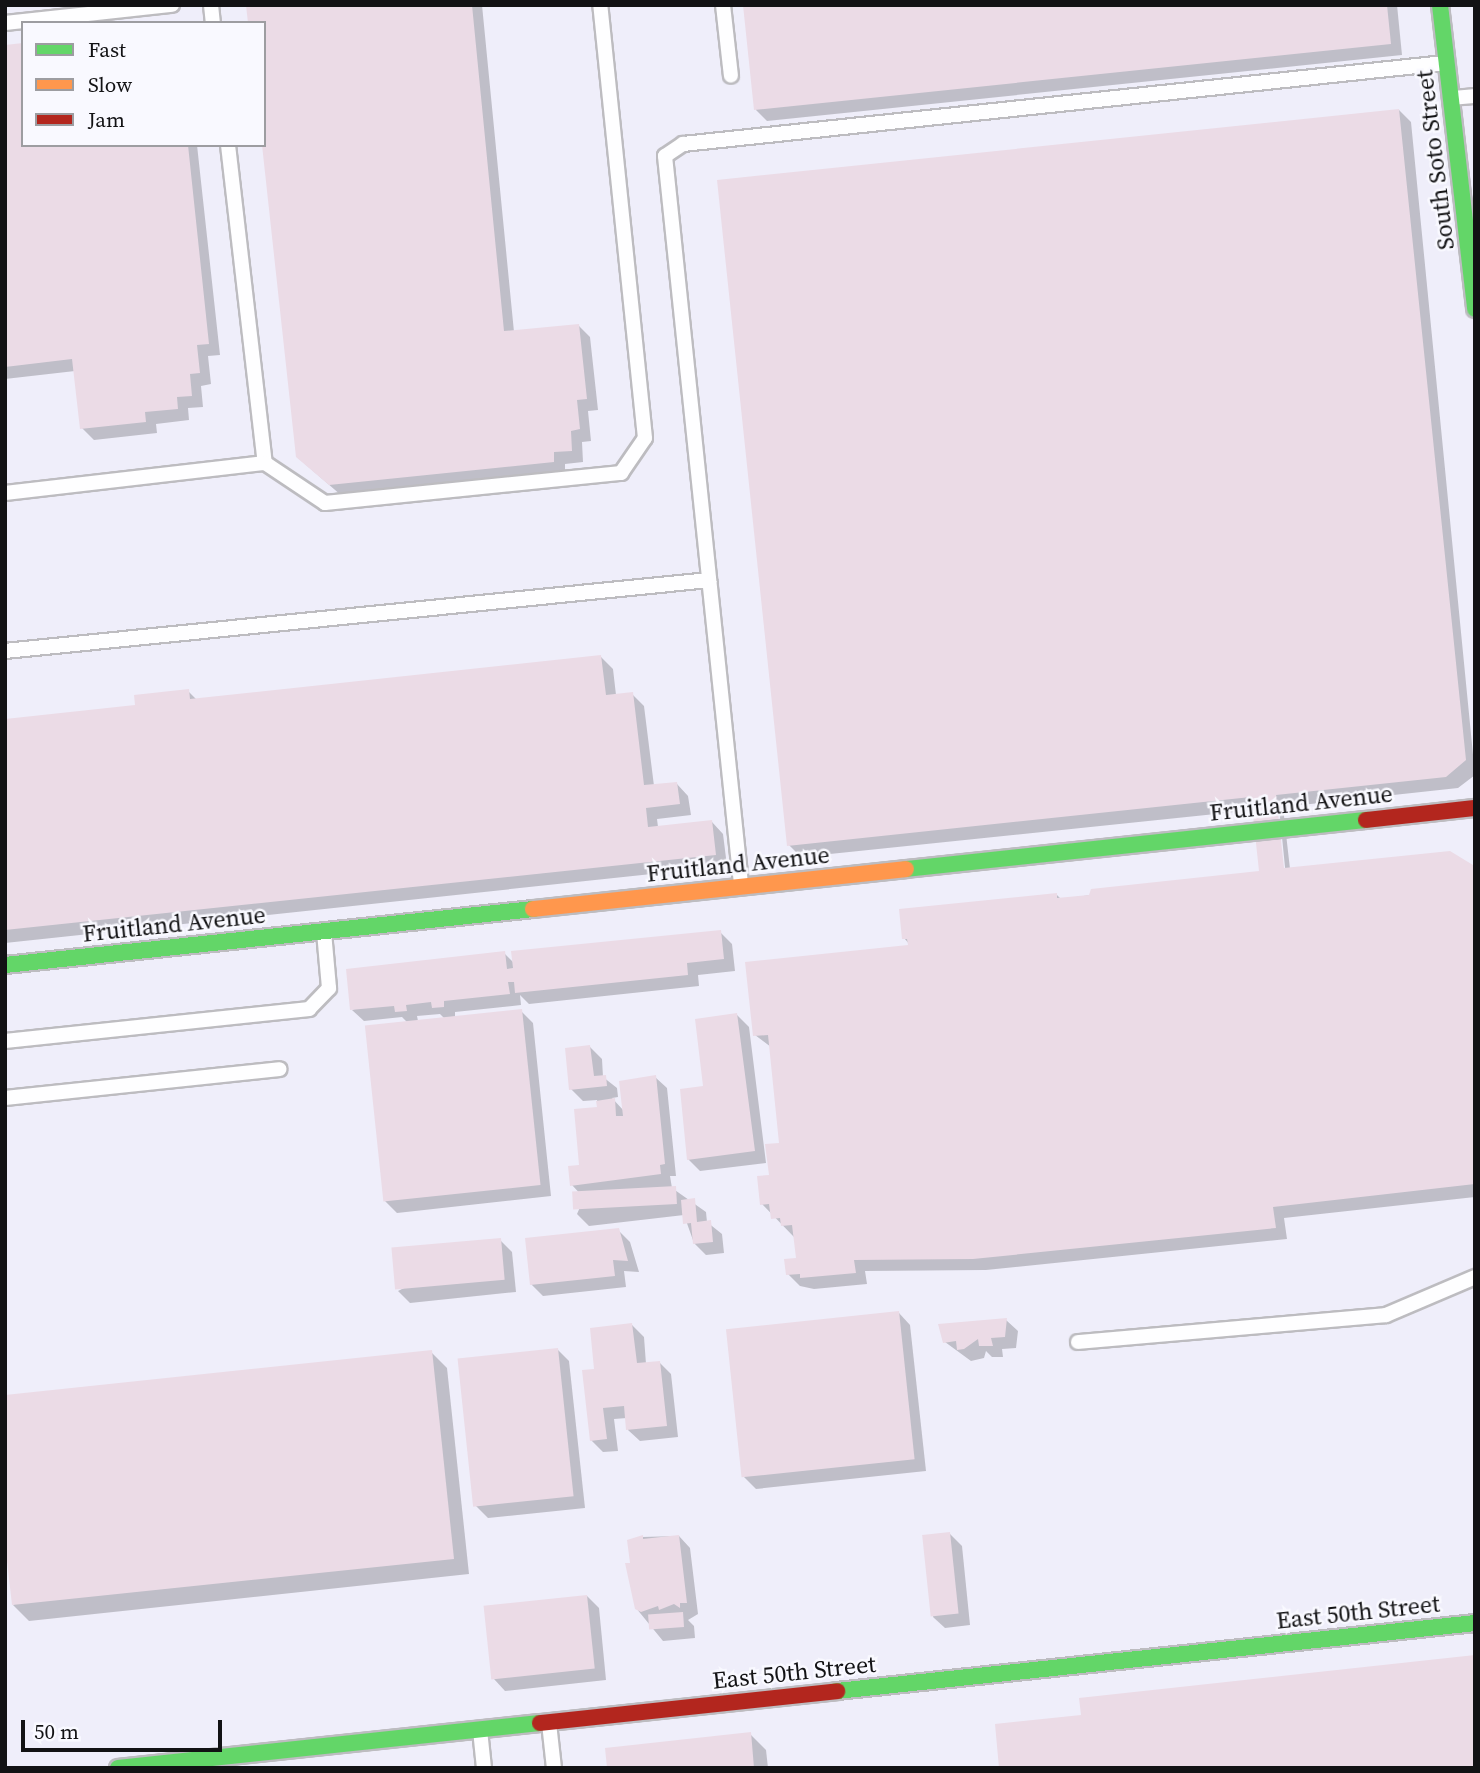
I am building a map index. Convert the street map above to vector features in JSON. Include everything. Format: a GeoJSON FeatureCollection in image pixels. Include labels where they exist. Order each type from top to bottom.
{"type":"FeatureCollection","features":[{"type":"Feature","properties":{"kind":"street","name":"South Soto Street"},"geometry":{"type":"LineString","coordinates":[[1440,5],[1475,309]]}},
{"type":"Feature","properties":{"kind":"street","name":"Fruitland Avenue"},"geometry":{"type":"LineString","coordinates":[[5,965],[1475,808]]}},
{"type":"Feature","properties":{"kind":"street","name":"East 50th Street"},"geometry":{"type":"LineString","coordinates":[[118,1768],[1475,1623]]}},
{"type":"Feature","properties":{"kind":"lane"},"geometry":{"type":"LineString","coordinates":[[24,21],[172,5]]}},
{"type":"Feature","properties":{"kind":"lane"},"geometry":{"type":"LineString","coordinates":[[5,493],[265,463],[325,503],[621,473],[645,438],[600,5]]}},
{"type":"Feature","properties":{"kind":"lane"},"geometry":{"type":"LineString","coordinates":[[723,5],[731,76]]}},
{"type":"Feature","properties":{"kind":"lane"},"geometry":{"type":"LineString","coordinates":[[741,886],[665,156],[683,144],[1446,62]]}},
{"type":"Feature","properties":{"kind":"lane"},"geometry":{"type":"LineString","coordinates":[[1450,98],[1475,96]]}},
{"type":"Feature","properties":{"kind":"lane"},"geometry":{"type":"LineString","coordinates":[[228,147],[265,463]]}},
{"type":"Feature","properties":{"kind":"lane"},"geometry":{"type":"LineString","coordinates":[[5,651],[709,580]]}},
{"type":"Feature","properties":{"kind":"lane"},"geometry":{"type":"LineString","coordinates":[[5,1041],[309,1009],[329,988],[324,931]]}},
{"type":"Feature","properties":{"kind":"lane"},"geometry":{"type":"LineString","coordinates":[[5,1098],[279,1069]]}},
{"type":"Feature","properties":{"kind":"lane"},"geometry":{"type":"LineString","coordinates":[[1078,1342],[1386,1315],[1475,1278]]}},
{"type":"Feature","properties":{"kind":"lane"},"geometry":{"type":"LineString","coordinates":[[549,1721],[554,1768]]}},
{"type":"Feature","properties":{"kind":"lane"},"geometry":{"type":"LineString","coordinates":[[480,1729],[484,1768]]}},
{"type":"Feature","properties":{"kind":"shaded area"},"geometry":{"type":"Polygon","coordinates":[[[5,5],[1475,5],[1475,1768],[5,1768],[5,5]]]}},
{"type":"Feature","properties":{"kind":"building"},"geometry":{"type":"Polygon","coordinates":[[[246,5],[472,5],[504,331],[579,324],[587,399],[577,400],[580,429],[571,431],[572,451],[554,452],[554,462],[329,485],[296,457],[262,147],[266,147],[266,21],[248,21],[246,5]]]}},
{"type":"Feature","properties":{"kind":"building"},"geometry":{"type":"Polygon","coordinates":[[[743,5],[1387,5],[1391,44],[754,110],[743,5]]]}},
{"type":"Feature","properties":{"kind":"building"},"geometry":{"type":"Polygon","coordinates":[[[21,43],[21,147],[188,147],[209,344],[197,345],[200,373],[190,374],[192,396],[177,397],[178,409],[145,412],[146,422],[80,429],[72,359],[5,367],[5,45],[21,43]]]}},
{"type":"Feature","properties":{"kind":"building"},"geometry":{"type":"Polygon","coordinates":[[[1399,109],[1466,760],[1446,777],[1276,795],[1284,868],[1450,851],[1473,865],[1475,1184],[1273,1207],[1276,1228],[973,1259],[854,1260],[856,1273],[800,1278],[800,1274],[786,1275],[784,1259],[796,1258],[792,1225],[781,1226],[780,1218],[771,1219],[769,1204],[760,1205],[757,1176],[769,1175],[765,1144],[779,1143],[768,1035],[753,1036],[745,962],[908,945],[907,939],[902,939],[899,909],[1057,893],[1057,898],[1089,895],[1091,889],[1259,871],[1251,797],[787,846],[717,180],[1399,109]]]}},
{"type":"Feature","properties":{"kind":"building"},"geometry":{"type":"Polygon","coordinates":[[[601,655],[606,695],[633,692],[644,785],[677,782],[680,804],[646,808],[648,827],[712,820],[716,855],[5,930],[5,719],[135,705],[134,695],[189,689],[190,699],[601,655]]]}},
{"type":"Feature","properties":{"kind":"building"},"geometry":{"type":"Polygon","coordinates":[[[721,930],[724,959],[687,963],[688,975],[515,993],[514,982],[508,982],[510,994],[444,1001],[444,1007],[432,1008],[431,1002],[406,1005],[407,1011],[395,1012],[394,1006],[350,1010],[346,969],[505,951],[507,969],[513,968],[511,951],[721,930]]]}},
{"type":"Feature","properties":{"kind":"building"},"geometry":{"type":"Polygon","coordinates":[[[522,1009],[541,1185],[383,1202],[365,1026],[522,1009]]]}},
{"type":"Feature","properties":{"kind":"building"},"geometry":{"type":"Polygon","coordinates":[[[737,1013],[755,1151],[687,1160],[680,1089],[703,1086],[695,1019],[737,1013]]]}},
{"type":"Feature","properties":{"kind":"building"},"geometry":{"type":"Polygon","coordinates":[[[590,1045],[594,1076],[606,1075],[607,1086],[569,1090],[565,1048],[590,1045]]]}},
{"type":"Feature","properties":{"kind":"building"},"geometry":{"type":"Polygon","coordinates":[[[656,1075],[665,1164],[660,1165],[661,1174],[570,1186],[568,1166],[579,1165],[574,1109],[597,1107],[596,1101],[615,1098],[616,1116],[623,1116],[619,1081],[656,1075]]]}},
{"type":"Feature","properties":{"kind":"building"},"geometry":{"type":"Polygon","coordinates":[[[676,1186],[677,1204],[573,1209],[572,1191],[676,1186]]]}},
{"type":"Feature","properties":{"kind":"building"},"geometry":{"type":"Polygon","coordinates":[[[695,1198],[697,1222],[711,1220],[713,1242],[693,1244],[691,1223],[683,1224],[681,1200],[695,1198]]]}},
{"type":"Feature","properties":{"kind":"building"},"geometry":{"type":"Polygon","coordinates":[[[619,1228],[628,1261],[613,1260],[615,1276],[530,1285],[525,1238],[619,1228]]]}},
{"type":"Feature","properties":{"kind":"building"},"geometry":{"type":"Polygon","coordinates":[[[501,1238],[505,1280],[395,1289],[391,1248],[501,1238]]]}},
{"type":"Feature","properties":{"kind":"building"},"geometry":{"type":"Polygon","coordinates":[[[899,1311],[915,1459],[742,1477],[726,1329],[899,1311]]]}},
{"type":"Feature","properties":{"kind":"building"},"geometry":{"type":"Polygon","coordinates":[[[1007,1318],[1005,1337],[991,1338],[993,1346],[979,1346],[978,1339],[964,1349],[957,1350],[956,1341],[943,1343],[938,1324],[1007,1318]]]}},
{"type":"Feature","properties":{"kind":"building"},"geometry":{"type":"Polygon","coordinates":[[[632,1323],[637,1363],[660,1361],[667,1426],[626,1430],[624,1406],[603,1408],[607,1439],[590,1441],[582,1370],[594,1369],[590,1328],[632,1323]]]}},
{"type":"Feature","properties":{"kind":"building"},"geometry":{"type":"Polygon","coordinates":[[[558,1348],[574,1496],[473,1507],[458,1359],[558,1348]]]}},
{"type":"Feature","properties":{"kind":"building"},"geometry":{"type":"Polygon","coordinates":[[[432,1350],[454,1559],[12,1605],[5,1543],[5,1395],[432,1350]]]}},
{"type":"Feature","properties":{"kind":"building"},"geometry":{"type":"Polygon","coordinates":[[[950,1532],[959,1614],[931,1616],[922,1535],[950,1532]]]}},
{"type":"Feature","properties":{"kind":"building"},"geometry":{"type":"Polygon","coordinates":[[[643,1535],[643,1539],[679,1535],[687,1603],[680,1603],[680,1608],[674,1604],[659,1610],[658,1606],[641,1612],[635,1609],[625,1563],[630,1563],[627,1540],[643,1535]]]}},
{"type":"Feature","properties":{"kind":"building"},"geometry":{"type":"Polygon","coordinates":[[[587,1595],[595,1669],[491,1679],[484,1606],[587,1595]]]}},
{"type":"Feature","properties":{"kind":"building"},"geometry":{"type":"Polygon","coordinates":[[[683,1612],[684,1627],[649,1629],[648,1614],[683,1612]]]}},
{"type":"Feature","properties":{"kind":"building"},"geometry":{"type":"Polygon","coordinates":[[[1475,1655],[1475,1768],[999,1768],[995,1724],[1081,1715],[1079,1698],[1475,1655]]]}},
{"type":"Feature","properties":{"kind":"building"},"geometry":{"type":"Polygon","coordinates":[[[751,1732],[754,1768],[607,1768],[605,1748],[751,1732]]]}},
{"type":"Feature","properties":{"kind":"traffic: fast"},"geometry":{"type":"LineString","coordinates":[[1440,5],[1475,309]]}},
{"type":"Feature","properties":{"kind":"traffic: fast"},"geometry":{"type":"LineString","coordinates":[[906,869],[1366,820]]}},
{"type":"Feature","properties":{"kind":"traffic: fast"},"geometry":{"type":"LineString","coordinates":[[5,965],[533,909]]}},
{"type":"Feature","properties":{"kind":"traffic: fast"},"geometry":{"type":"LineString","coordinates":[[837,1691],[1475,1623]]}},
{"type":"Feature","properties":{"kind":"traffic: fast"},"geometry":{"type":"LineString","coordinates":[[118,1768],[540,1723]]}},
{"type":"Feature","properties":{"kind":"traffic: slow"},"geometry":{"type":"LineString","coordinates":[[533,909],[906,869]]}},
{"type":"Feature","properties":{"kind":"traffic: jam"},"geometry":{"type":"LineString","coordinates":[[1366,820],[1475,808]]}},
{"type":"Feature","properties":{"kind":"traffic: jam"},"geometry":{"type":"LineString","coordinates":[[540,1723],[837,1691]]}}]}
